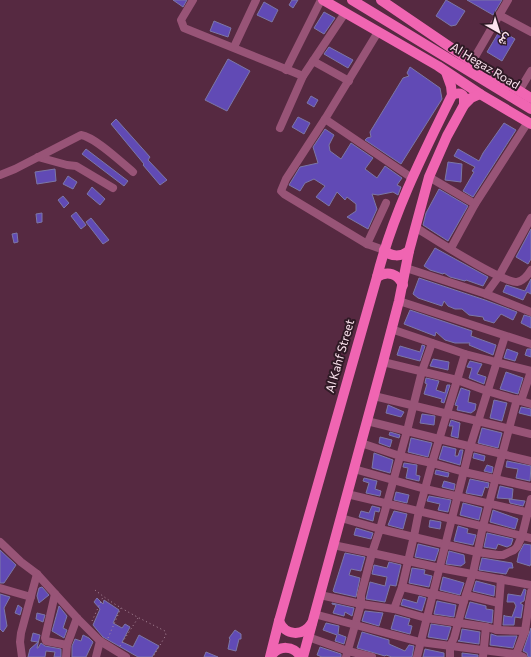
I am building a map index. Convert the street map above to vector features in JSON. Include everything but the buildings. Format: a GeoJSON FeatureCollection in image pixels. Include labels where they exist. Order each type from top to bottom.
{"type":"FeatureCollection","features":[{"type":"Feature","properties":{"kind":"main road"},"geometry":{"type":"LineString","coordinates":[[322,0],[442,69],[527,122],[530,105]]}},
{"type":"Feature","properties":{"kind":"main road","name":"Al Hegaz Road"},"geometry":{"type":"LineString","coordinates":[[352,0],[425,45],[530,105]]}},
{"type":"Feature","properties":{"kind":"main road","name":"Al Hegaz Road"},"geometry":{"type":"LineString","coordinates":[[381,0],[392,3],[472,62],[519,91],[530,105]]}},
{"type":"Feature","properties":{"kind":"main road"},"geometry":{"type":"LineString","coordinates":[[425,45],[442,69],[451,86],[452,95],[457,93],[463,95],[465,99],[464,105]]}},
{"type":"Feature","properties":{"kind":"main road"},"geometry":{"type":"LineString","coordinates":[[271,656],[279,649],[286,648],[296,651],[302,657],[383,362],[403,285],[409,251],[429,177],[446,136],[464,105],[471,98],[480,94]]}},
{"type":"Feature","properties":{"kind":"main road","name":"Al Kahf Street"},"geometry":{"type":"LineString","coordinates":[[271,656],[279,621],[384,250],[420,159],[452,95]]}},
{"type":"Feature","properties":{"kind":"main road"},"geometry":{"type":"LineString","coordinates":[[384,250],[394,256],[402,255],[409,251]]}},
{"type":"Feature","properties":{"kind":"main road"},"geometry":{"type":"LineString","coordinates":[[377,277],[386,273],[393,274],[398,277],[403,285]]}},
{"type":"Feature","properties":{"kind":"main road"},"geometry":{"type":"LineString","coordinates":[[279,621],[285,629],[295,633],[305,630],[313,618]]}},
{"type":"Feature","properties":{"kind":"street"},"geometry":{"type":"LineString","coordinates":[[193,0],[181,20],[182,26],[195,33],[234,47],[303,76]]}},
{"type":"Feature","properties":{"kind":"street"},"geometry":{"type":"LineString","coordinates":[[234,47],[256,0]]}},
{"type":"Feature","properties":{"kind":"street"},"geometry":{"type":"LineString","coordinates":[[286,70],[322,0]]}},
{"type":"Feature","properties":{"kind":"street"},"geometry":{"type":"LineString","coordinates":[[472,62],[508,0]]}},
{"type":"Feature","properties":{"kind":"street"},"geometry":{"type":"LineString","coordinates":[[280,128],[303,76],[345,13]]}},
{"type":"Feature","properties":{"kind":"street"},"geometry":{"type":"LineString","coordinates":[[499,15],[531,32]]}},
{"type":"Feature","properties":{"kind":"street"},"geometry":{"type":"LineString","coordinates":[[378,32],[349,81],[286,179],[281,191],[367,244],[384,250]]}},
{"type":"Feature","properties":{"kind":"street"},"geometry":{"type":"LineString","coordinates":[[313,61],[349,81]]}},
{"type":"Feature","properties":{"kind":"street"},"geometry":{"type":"LineString","coordinates":[[519,91],[531,71]]}},
{"type":"Feature","properties":{"kind":"street"},"geometry":{"type":"LineString","coordinates":[[325,119],[412,178]]}},
{"type":"Feature","properties":{"kind":"street"},"geometry":{"type":"LineString","coordinates":[[451,248],[475,204],[527,122]]}},
{"type":"Feature","properties":{"kind":"street"},"geometry":{"type":"LineString","coordinates":[[0,175],[14,170],[81,134],[87,136],[115,156],[133,172]]}},
{"type":"Feature","properties":{"kind":"street"},"geometry":{"type":"LineString","coordinates":[[38,157],[67,166],[76,166],[112,188]]}},
{"type":"Feature","properties":{"kind":"street"},"geometry":{"type":"LineString","coordinates":[[429,177],[475,204]]}},
{"type":"Feature","properties":{"kind":"street"},"geometry":{"type":"LineString","coordinates":[[367,244],[386,202]]}},
{"type":"Feature","properties":{"kind":"street"},"geometry":{"type":"LineString","coordinates":[[486,294],[499,276],[531,218]]}},
{"type":"Feature","properties":{"kind":"street"},"geometry":{"type":"LineString","coordinates":[[415,227],[499,276],[516,282],[522,280],[531,270]]}},
{"type":"Feature","properties":{"kind":"street"},"geometry":{"type":"LineString","coordinates":[[406,268],[486,294],[531,312]]}},
{"type":"Feature","properties":{"kind":"street"},"geometry":{"type":"LineString","coordinates":[[399,301],[531,344]]}},
{"type":"Feature","properties":{"kind":"street"},"geometry":{"type":"LineString","coordinates":[[391,329],[465,354],[531,371],[509,430],[483,526],[473,573],[454,638],[450,646],[450,657]]}},
{"type":"Feature","properties":{"kind":"street"},"geometry":{"type":"LineString","coordinates":[[417,657],[470,447],[505,336]]}},
{"type":"Feature","properties":{"kind":"street"},"geometry":{"type":"LineString","coordinates":[[347,654],[361,604],[361,595],[372,553],[407,431],[422,371],[432,343]]}},
{"type":"Feature","properties":{"kind":"street"},"geometry":{"type":"LineString","coordinates":[[394,609],[402,587],[419,511],[432,463],[465,354]]}},
{"type":"Feature","properties":{"kind":"street"},"geometry":{"type":"LineString","coordinates":[[383,362],[457,380],[487,391],[531,404]]}},
{"type":"Feature","properties":{"kind":"street"},"geometry":{"type":"LineString","coordinates":[[374,396],[447,413],[509,430],[531,434]]}},
{"type":"Feature","properties":{"kind":"street"},"geometry":{"type":"LineString","coordinates":[[367,420],[470,447],[531,461]]}},
{"type":"Feature","properties":{"kind":"street"},"geometry":{"type":"LineString","coordinates":[[361,443],[400,456],[531,487]]}},
{"type":"Feature","properties":{"kind":"street"},"geometry":{"type":"LineString","coordinates":[[354,469],[425,489],[530,513]]}},
{"type":"Feature","properties":{"kind":"street"},"geometry":{"type":"LineString","coordinates":[[347,494],[531,538]]}},
{"type":"Feature","properties":{"kind":"street"},"geometry":{"type":"LineString","coordinates":[[341,518],[445,545],[477,552],[503,555],[517,547],[530,513],[531,499]]}},
{"type":"Feature","properties":{"kind":"street"},"geometry":{"type":"LineString","coordinates":[[0,542],[21,562],[37,574],[77,618],[103,643],[126,657]]}},
{"type":"Feature","properties":{"kind":"street"},"geometry":{"type":"LineString","coordinates":[[333,545],[440,568],[531,585]]}},
{"type":"Feature","properties":{"kind":"street"},"geometry":{"type":"LineString","coordinates":[[22,657],[20,642],[21,633],[37,574]]}},
{"type":"Feature","properties":{"kind":"street"},"geometry":{"type":"LineString","coordinates":[[497,630],[501,579]]}},
{"type":"Feature","properties":{"kind":"street"},"geometry":{"type":"LineString","coordinates":[[402,587],[432,594],[499,603]]}},
{"type":"Feature","properties":{"kind":"street"},"geometry":{"type":"LineString","coordinates":[[0,588],[31,597]]}},
{"type":"Feature","properties":{"kind":"street"},"geometry":{"type":"LineString","coordinates":[[313,618],[355,625],[420,642],[450,646],[484,654],[520,655],[531,592]]}},
{"type":"Feature","properties":{"kind":"street"},"geometry":{"type":"LineString","coordinates":[[55,594],[45,638],[46,641],[67,645]]}},
{"type":"Feature","properties":{"kind":"street"},"geometry":{"type":"LineString","coordinates":[[320,595],[361,604],[394,609],[426,618],[457,624],[486,627],[497,630],[524,631]]}},
{"type":"Feature","properties":{"kind":"street"},"geometry":{"type":"LineString","coordinates":[[66,657],[67,645],[77,618]]}},
{"type":"Feature","properties":{"kind":"street"},"geometry":{"type":"LineString","coordinates":[[484,654],[486,627]]}},
{"type":"Feature","properties":{"kind":"street"},"geometry":{"type":"LineString","coordinates":[[308,637],[347,654],[372,657]]}},
{"type":"Feature","properties":{"kind":"street"},"geometry":{"type":"LineString","coordinates":[[96,657],[103,643]]}},
{"type":"Feature","properties":{"kind":"path"},"geometry":{"type":"LineString","coordinates":[[95,590],[138,618],[165,631],[166,635],[153,657]]}},
{"type":"Feature","properties":{"kind":"path"},"geometry":{"type":"LineString","coordinates":[[88,629],[104,597]]}},
{"type":"Feature","properties":{"kind":"path"},"geometry":{"type":"LineString","coordinates":[[103,643],[121,608]]}},
{"type":"Feature","properties":{"kind":"path"},"geometry":{"type":"LineString","coordinates":[[117,652],[138,618]]}}]}
